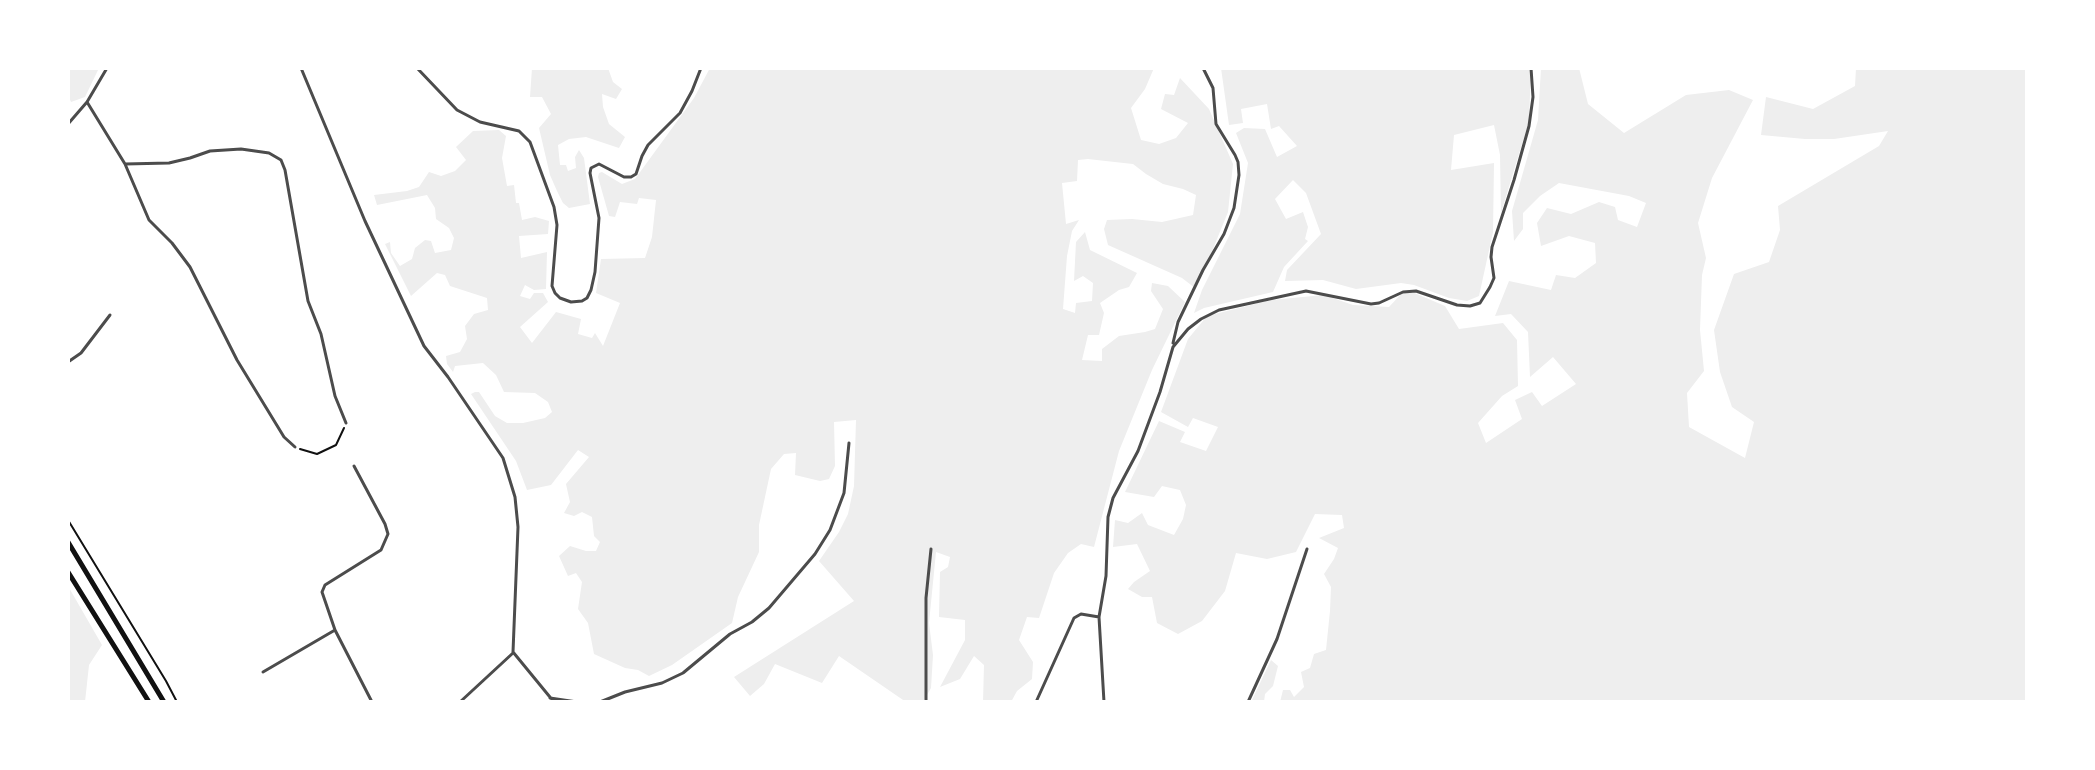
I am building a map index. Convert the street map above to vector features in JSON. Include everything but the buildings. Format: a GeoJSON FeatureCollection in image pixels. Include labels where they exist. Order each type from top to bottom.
{"type":"FeatureCollection","features":[{"type":"Feature","properties":{"kind":"main road"},"geometry":{"type":"LineString","coordinates":[[68,542],[164,702]]}},
{"type":"Feature","properties":{"kind":"main road"},"geometry":{"type":"LineString","coordinates":[[68,572],[149,702]]}},
{"type":"Feature","properties":{"kind":"street"},"geometry":{"type":"LineString","coordinates":[[68,124],[87,102],[107,68]]}},
{"type":"Feature","properties":{"kind":"street"},"geometry":{"type":"LineString","coordinates":[[301,68],[365,221],[419,336],[503,458],[515,497],[518,527],[513,652],[552,700],[577,702]]}},
{"type":"Feature","properties":{"kind":"street"},"geometry":{"type":"LineString","coordinates":[[417,68],[457,110],[480,122],[519,131],[530,142],[554,207],[557,225],[552,286],[560,298],[571,302],[587,298],[595,272],[599,218],[591,168],[599,164],[624,177],[636,174],[648,145],[680,113],[701,68]]}},
{"type":"Feature","properties":{"kind":"street"},"geometry":{"type":"LineString","coordinates":[[1104,702],[1099,617],[1106,576],[1108,517],[1113,498],[1138,451],[1160,392],[1178,322],[1196,282],[1224,234],[1234,208],[1239,175],[1235,155],[1216,124],[1213,88],[1203,68]]}},
{"type":"Feature","properties":{"kind":"street"},"geometry":{"type":"LineString","coordinates":[[1173,347],[1188,329],[1219,310],[1306,291],[1371,304],[1403,292],[1416,291],[1457,305],[1480,303],[1494,278],[1492,247],[1529,126],[1533,97],[1531,68]]}},
{"type":"Feature","properties":{"kind":"street"},"geometry":{"type":"LineString","coordinates":[[87,102],[125,164],[149,220],[190,267],[237,360],[284,437],[295,447]]}},
{"type":"Feature","properties":{"kind":"street"},"geometry":{"type":"LineString","coordinates":[[125,164],[169,163],[210,151],[241,149],[269,153],[281,160],[308,301],[321,334],[335,396],[346,423]]}},
{"type":"Feature","properties":{"kind":"street"},"geometry":{"type":"LineString","coordinates":[[68,362],[81,353],[110,315]]}},
{"type":"Feature","properties":{"kind":"street"},"geometry":{"type":"LineString","coordinates":[[600,702],[662,683],[683,673],[730,634],[769,608],[815,554],[830,530],[844,493],[849,443]]}},
{"type":"Feature","properties":{"kind":"street"},"geometry":{"type":"LineString","coordinates":[[354,466],[388,534],[381,550],[325,585],[322,592],[335,630],[372,702]]}},
{"type":"Feature","properties":{"kind":"street"},"geometry":{"type":"LineString","coordinates":[[926,702],[926,598],[931,549]]}},
{"type":"Feature","properties":{"kind":"street"},"geometry":{"type":"LineString","coordinates":[[1248,702],[1277,639],[1307,549]]}},
{"type":"Feature","properties":{"kind":"street"},"geometry":{"type":"LineString","coordinates":[[1036,702],[1074,618],[1081,614],[1099,617]]}},
{"type":"Feature","properties":{"kind":"street"},"geometry":{"type":"LineString","coordinates":[[263,672],[335,630]]}},
{"type":"Feature","properties":{"kind":"street"},"geometry":{"type":"LineString","coordinates":[[460,702],[513,652]]}},
{"type":"Feature","properties":{"kind":"path"},"geometry":{"type":"LineString","coordinates":[[295,447],[317,454],[336,445],[346,423]]}},
{"type":"Feature","properties":{"kind":"path"},"geometry":{"type":"LineString","coordinates":[[68,520],[177,702]]}},
{"type":"Feature","properties":{"kind":"shaded area"},"geometry":{"type":"Polygon","coordinates":[[[68,68],[99,68],[85,97],[71,102],[68,95],[68,68]]]}},
{"type":"Feature","properties":{"kind":"shaded area"},"geometry":{"type":"Polygon","coordinates":[[[532,68],[608,68],[613,82],[622,89],[616,99],[602,94],[609,124],[625,137],[619,148],[586,137],[569,139],[558,145],[560,165],[566,165],[568,171],[576,168],[575,157],[579,150],[584,158],[590,204],[569,208],[563,203],[550,175],[539,128],[551,114],[542,97],[530,97],[532,68]]]}},
{"type":"Feature","properties":{"kind":"shaded area"},"geometry":{"type":"Polygon","coordinates":[[[710,68],[1154,68],[1145,89],[1131,108],[1141,140],[1159,144],[1176,138],[1188,123],[1161,109],[1165,94],[1174,95],[1180,78],[1209,109],[1233,164],[1228,212],[1195,288],[1182,278],[1108,245],[1104,229],[1107,220],[1162,222],[1193,215],[1196,195],[1163,184],[1133,164],[1088,159],[1078,160],[1077,181],[1062,183],[1066,224],[1079,220],[1072,231],[1067,256],[1063,309],[1075,313],[1076,303],[1092,301],[1093,283],[1083,276],[1074,281],[1076,242],[1085,232],[1090,250],[1137,273],[1129,287],[1100,303],[1104,313],[1099,335],[1088,335],[1082,360],[1102,361],[1102,349],[1119,336],[1155,329],[1163,309],[1151,291],[1152,283],[1168,286],[1185,302],[1152,370],[1119,451],[1094,547],[1081,544],[1068,553],[1054,573],[1039,618],[1027,617],[1019,640],[1033,662],[1032,679],[1017,691],[1011,702],[983,702],[984,665],[974,656],[960,679],[940,687],[965,640],[965,620],[939,617],[940,572],[948,567],[950,557],[936,552],[929,623],[933,655],[931,688],[923,702],[906,702],[839,656],[822,683],[775,664],[764,684],[750,696],[734,677],[854,601],[819,561],[848,514],[854,486],[856,420],[834,422],[835,466],[829,479],[820,481],[795,475],[796,453],[784,454],[771,469],[759,525],[759,552],[738,597],[732,623],[672,665],[649,676],[594,654],[588,623],[578,609],[582,582],[576,573],[568,576],[559,556],[570,546],[596,551],[600,542],[594,536],[592,517],[582,512],[574,516],[564,513],[570,502],[566,484],[589,457],[578,450],[551,485],[527,490],[516,461],[471,394],[479,392],[495,416],[507,423],[545,418],[552,412],[548,402],[535,393],[504,392],[496,375],[483,363],[455,366],[453,372],[446,356],[460,352],[467,339],[465,326],[474,314],[488,310],[487,298],[450,286],[445,275],[437,273],[411,296],[385,244],[390,242],[391,253],[400,266],[412,259],[415,248],[425,240],[431,241],[435,253],[451,250],[454,238],[449,228],[436,219],[435,208],[427,195],[377,205],[374,195],[419,187],[429,172],[441,176],[455,171],[466,160],[456,147],[473,131],[499,130],[506,136],[502,158],[507,186],[514,185],[522,220],[535,217],[549,221],[548,234],[519,236],[521,258],[547,252],[546,289],[534,290],[525,285],[520,296],[530,299],[534,293],[543,293],[548,302],[520,327],[532,343],[556,312],[581,319],[578,334],[592,338],[595,333],[603,346],[620,303],[596,293],[601,259],[645,258],[652,237],[656,200],[639,198],[637,204],[620,202],[615,217],[609,216],[599,173],[622,184],[635,179],[694,98],[710,68]]]}},
{"type":"Feature","properties":{"kind":"shaded area"},"geometry":{"type":"Polygon","coordinates":[[[1221,68],[1531,68],[1529,121],[1501,213],[1500,155],[1494,125],[1454,135],[1451,170],[1494,163],[1493,232],[1479,296],[1467,301],[1449,298],[1401,283],[1356,289],[1323,280],[1285,281],[1287,270],[1321,234],[1306,193],[1293,180],[1275,199],[1286,219],[1303,212],[1308,227],[1305,239],[1308,241],[1284,267],[1273,292],[1194,313],[1202,290],[1240,214],[1248,163],[1236,133],[1244,128],[1265,129],[1277,157],[1297,146],[1279,126],[1271,129],[1267,104],[1241,109],[1243,123],[1229,125],[1221,68]]]}},
{"type":"Feature","properties":{"kind":"shaded area"},"geometry":{"type":"Polygon","coordinates":[[[1541,68],[1579,68],[1588,104],[1624,133],[1686,95],[1729,90],[1753,100],[1712,178],[1698,223],[1706,258],[1702,275],[1700,330],[1704,371],[1687,393],[1689,427],[1745,458],[1754,422],[1732,407],[1720,372],[1714,330],[1734,274],[1769,262],[1780,230],[1778,206],[1879,146],[1888,131],[1834,139],[1761,135],[1766,97],[1813,109],[1855,86],[1856,68],[2027,68],[2027,702],[1280,702],[1283,690],[1290,690],[1294,697],[1304,687],[1301,672],[1310,668],[1314,654],[1326,650],[1331,587],[1324,574],[1338,548],[1319,538],[1344,528],[1342,515],[1315,514],[1296,552],[1267,559],[1236,553],[1225,591],[1202,621],[1178,634],[1157,623],[1152,597],[1142,597],[1128,589],[1150,571],[1137,544],[1113,547],[1115,520],[1128,523],[1142,513],[1148,525],[1174,535],[1183,519],[1186,505],[1180,490],[1162,486],[1154,497],[1125,492],[1159,421],[1185,432],[1180,442],[1206,451],[1218,427],[1193,418],[1188,427],[1161,412],[1188,339],[1207,316],[1271,300],[1324,295],[1353,305],[1389,307],[1403,292],[1412,292],[1445,306],[1459,329],[1503,323],[1517,340],[1518,386],[1502,396],[1478,423],[1486,443],[1522,419],[1515,400],[1532,392],[1542,406],[1576,384],[1553,357],[1530,377],[1528,332],[1511,314],[1495,316],[1509,281],[1551,290],[1556,275],[1575,278],[1596,263],[1595,243],[1569,236],[1541,246],[1537,223],[1547,208],[1571,214],[1599,202],[1615,207],[1618,220],[1637,227],[1646,203],[1629,196],[1559,183],[1523,213],[1523,229],[1514,241],[1512,211],[1538,120],[1541,68]]]}},
{"type":"Feature","properties":{"kind":"shaded area"},"geometry":{"type":"Polygon","coordinates":[[[68,586],[102,645],[89,665],[85,702],[68,702],[68,586]]]}},
{"type":"Feature","properties":{"kind":"shaded area"},"geometry":{"type":"Polygon","coordinates":[[[1271,660],[1278,666],[1273,686],[1265,694],[1264,702],[1251,702],[1271,660]]]}}]}
